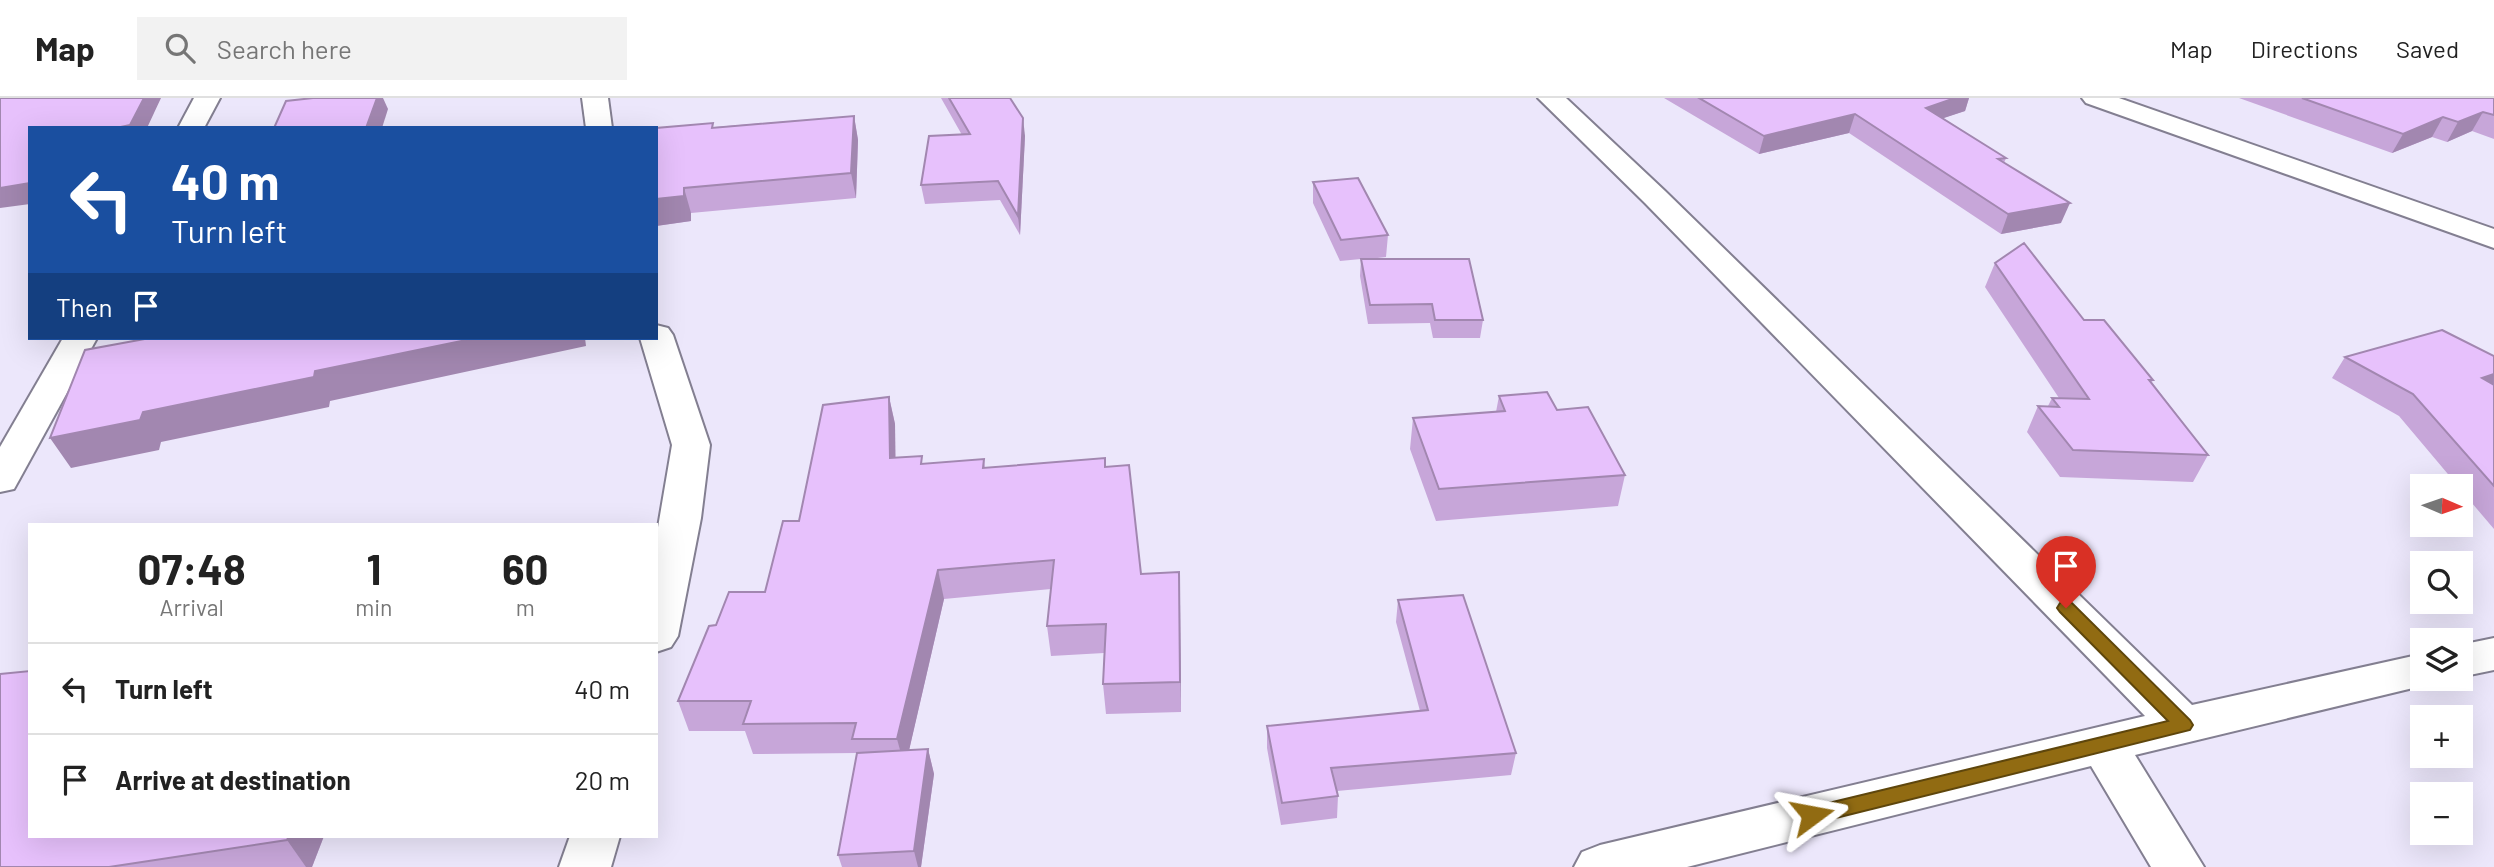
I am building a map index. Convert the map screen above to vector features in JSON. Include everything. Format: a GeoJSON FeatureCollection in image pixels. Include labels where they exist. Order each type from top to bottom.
{"type":"FeatureCollection","features":[{"type":"Feature","properties":{"kind":"street"},"geometry":{"type":"LineString","coordinates":[[192,126],[207,98]]}},
{"type":"Feature","properties":{"kind":"street"},"geometry":{"type":"LineString","coordinates":[[595,98],[599,126]]}},
{"type":"Feature","properties":{"kind":"street"},"geometry":{"type":"LineString","coordinates":[[1551,98],[1674,216],[2183,725]]}},
{"type":"Feature","properties":{"kind":"street"},"geometry":{"type":"LineString","coordinates":[[2095,98],[2494,239]]}},
{"type":"Feature","properties":{"kind":"street"},"geometry":{"type":"LineString","coordinates":[[0,480],[79,340]]}},
{"type":"Feature","properties":{"kind":"street"},"geometry":{"type":"LineString","coordinates":[[658,340],[691,445],[681,518],[658,626]]}},
{"type":"Feature","properties":{"kind":"street"},"geometry":{"type":"LineString","coordinates":[[2473,658],[2494,654]]}},
{"type":"Feature","properties":{"kind":"street"},"geometry":{"type":"LineString","coordinates":[[1600,867],[2103,744],[2410,673]]}},
{"type":"Feature","properties":{"kind":"street"},"geometry":{"type":"LineString","coordinates":[[2103,744],[2178,867]]}},
{"type":"Feature","properties":{"kind":"street"},"geometry":{"type":"LineString","coordinates":[[585,867],[594,838]]}},
{"type":"Feature","properties":{"kind":"building"},"geometry":{"type":"Polygon","coordinates":[[[0,98],[144,98],[130,125],[28,126],[28,183],[0,188],[0,98]]]}},
{"type":"Feature","properties":{"kind":"building"},"geometry":{"type":"Polygon","coordinates":[[[313,98],[377,98],[367,126],[275,126],[286,101],[313,98]]]}},
{"type":"Feature","properties":{"kind":"building"},"geometry":{"type":"Polygon","coordinates":[[[949,98],[1010,98],[1023,118],[1018,216],[998,181],[921,185],[929,136],[970,134],[949,98]]]}},
{"type":"Feature","properties":{"kind":"building"},"geometry":{"type":"Polygon","coordinates":[[[1699,98],[1955,98],[1926,108],[2006,158],[1998,159],[2070,203],[2008,214],[1855,114],[1764,136],[1699,98]]]}},
{"type":"Feature","properties":{"kind":"building"},"geometry":{"type":"Polygon","coordinates":[[[2302,98],[2494,98],[2494,115],[2483,112],[2458,122],[2443,117],[2403,134],[2302,98]]]}},
{"type":"Feature","properties":{"kind":"building"},"geometry":{"type":"Polygon","coordinates":[[[854,116],[851,173],[684,188],[684,196],[658,199],[658,128],[713,123],[712,128],[854,116]]]}},
{"type":"Feature","properties":{"kind":"building"},"geometry":{"type":"Polygon","coordinates":[[[1358,178],[1388,235],[1341,240],[1313,182],[1358,178]]]}},
{"type":"Feature","properties":{"kind":"building"},"geometry":{"type":"Polygon","coordinates":[[[2024,243],[2084,320],[2104,320],[2153,380],[2149,380],[2208,455],[2073,450],[2038,406],[2059,407],[2052,398],[2089,399],[1995,263],[2024,243]]]}},
{"type":"Feature","properties":{"kind":"building"},"geometry":{"type":"Polygon","coordinates":[[[1361,259],[1469,259],[1483,320],[1435,320],[1432,304],[1370,305],[1361,259]]]}},
{"type":"Feature","properties":{"kind":"building"},"geometry":{"type":"Polygon","coordinates":[[[2442,330],[2494,356],[2494,374],[2482,378],[2494,385],[2494,486],[2413,394],[2345,357],[2442,330]]]}},
{"type":"Feature","properties":{"kind":"building"},"geometry":{"type":"Polygon","coordinates":[[[139,340],[466,340],[315,371],[314,377],[143,412],[140,420],[50,438],[85,350],[139,340]]]}},
{"type":"Feature","properties":{"kind":"building"},"geometry":{"type":"Polygon","coordinates":[[[1547,392],[1557,410],[1588,407],[1625,475],[1439,489],[1413,418],[1505,411],[1499,396],[1547,392]]]}},
{"type":"Feature","properties":{"kind":"building"},"geometry":{"type":"Polygon","coordinates":[[[889,397],[890,458],[922,456],[921,464],[984,459],[983,468],[1105,458],[1105,467],[1129,465],[1141,574],[1179,572],[1180,682],[1103,684],[1106,624],[1047,626],[1054,560],[938,570],[897,739],[852,739],[856,723],[743,724],[751,701],[678,701],[709,626],[716,625],[729,592],[765,592],[783,521],[799,521],[823,405],[889,397]]]}},
{"type":"Feature","properties":{"kind":"building"},"geometry":{"type":"Polygon","coordinates":[[[1463,595],[1516,753],[1331,768],[1338,796],[1282,803],[1267,726],[1428,710],[1398,600],[1463,595]]]}},
{"type":"Feature","properties":{"kind":"building"},"geometry":{"type":"Polygon","coordinates":[[[28,671],[28,838],[288,838],[287,840],[109,867],[0,867],[0,674],[28,671]]]}},
{"type":"Feature","properties":{"kind":"building"},"geometry":{"type":"Polygon","coordinates":[[[928,749],[914,851],[838,855],[857,753],[928,749]]]}},
{"type":"Feature","properties":{"kind":"route"},"geometry":{"type":"LineString","coordinates":[[1812,815],[2183,725],[2066,608]]}}]}
